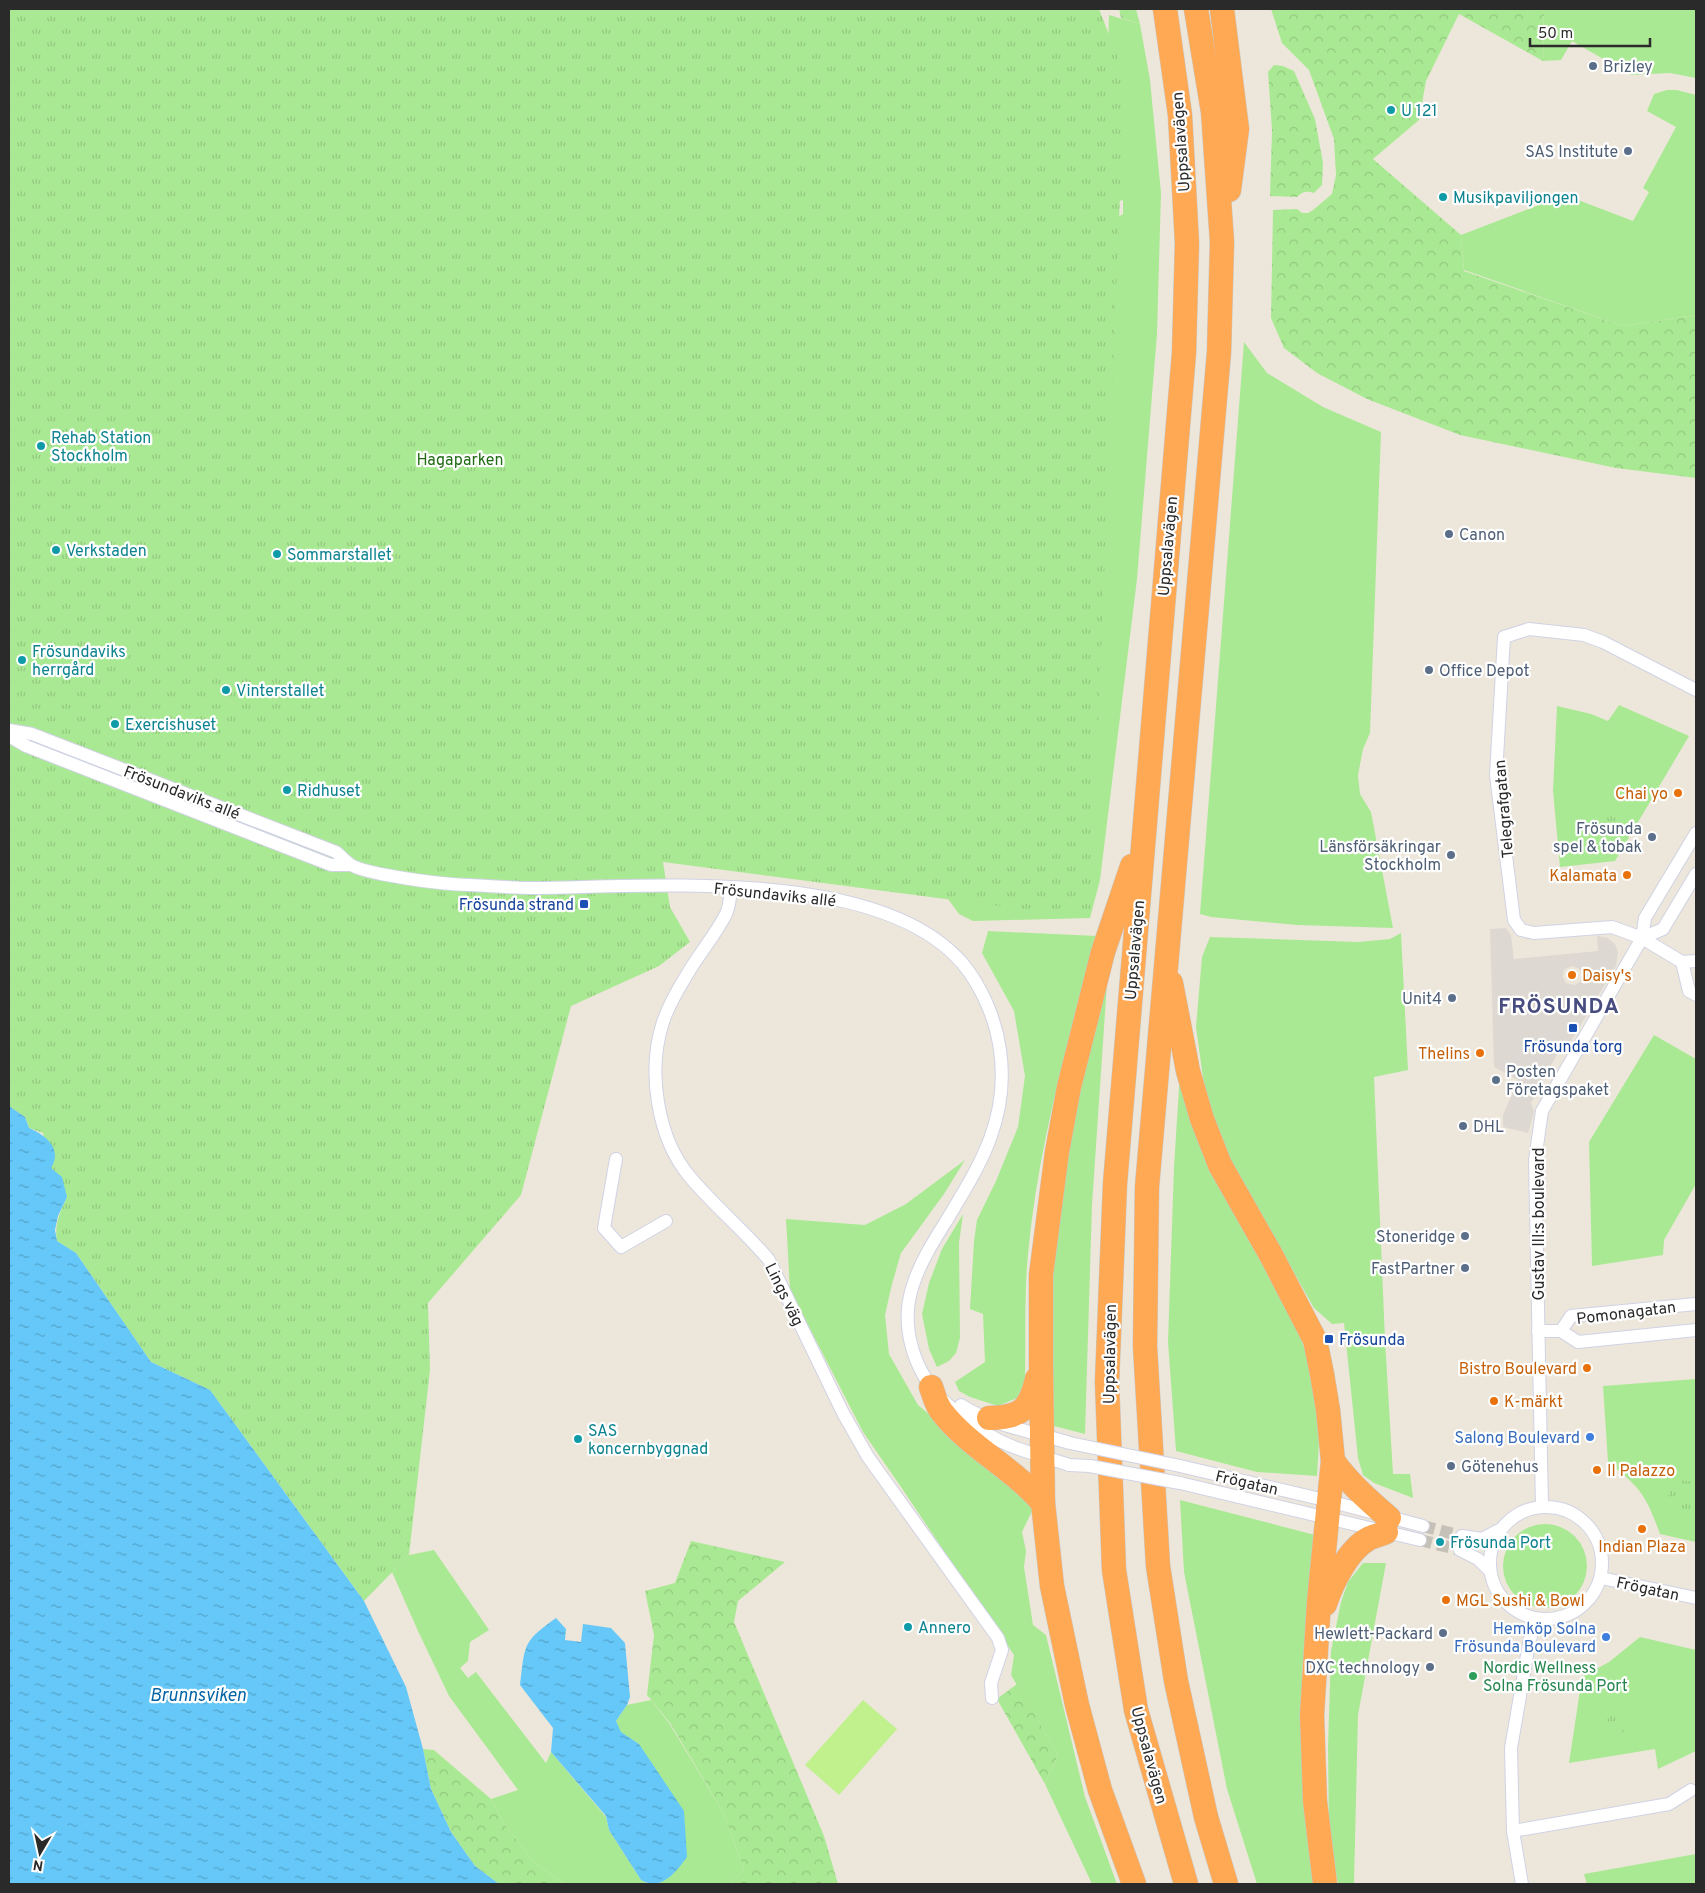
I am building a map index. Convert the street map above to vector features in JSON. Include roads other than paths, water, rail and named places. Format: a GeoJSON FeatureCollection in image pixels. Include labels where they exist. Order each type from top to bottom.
{"type":"FeatureCollection","features":[{"type":"Feature","properties":{"kind":"highway","name":"Uppsalavägen"},"geometry":{"type":"LineString","coordinates":[[1164,9],[1180,115],[1187,243],[1185,333],[1114,1184],[1106,1382],[1114,1570],[1136,1710],[1186,1884]]}},
{"type":"Feature","properties":{"kind":"highway","name":"Uppsalavägen"},"geometry":{"type":"LineString","coordinates":[[1196,9],[1213,112],[1222,242],[1218,362],[1146,1187],[1145,1346],[1158,1566],[1176,1682],[1206,1817],[1226,1884]]}},
{"type":"Feature","properties":{"kind":"highway"},"geometry":{"type":"LineString","coordinates":[[1222,9],[1237,129],[1222,242]]}},
{"type":"Feature","properties":{"kind":"highway"},"geometry":{"type":"LineString","coordinates":[[1134,1884],[1100,1790],[1077,1705],[1052,1586],[1043,1503],[1040,1365],[1041,1275],[1051,1188],[1069,1087],[1103,952],[1144,831]]}},
{"type":"Feature","properties":{"kind":"highway"},"geometry":{"type":"LineString","coordinates":[[1167,959],[1188,1071],[1202,1119],[1220,1165],[1271,1255],[1315,1340],[1328,1410],[1333,1461],[1317,1629],[1312,1715],[1315,1801],[1325,1884]]}},
{"type":"Feature","properties":{"kind":"highway"},"geometry":{"type":"LineString","coordinates":[[989,1418],[1003,1418],[1014,1415],[1025,1408],[1033,1398],[1040,1365]]}},
{"type":"Feature","properties":{"kind":"highway"},"geometry":{"type":"LineString","coordinates":[[931,1387],[940,1410],[961,1432],[1030,1488],[1043,1503]]}},
{"type":"Feature","properties":{"kind":"highway"},"geometry":{"type":"LineString","coordinates":[[1317,1629],[1330,1588],[1343,1566],[1367,1539],[1388,1525],[1333,1461]]}},
{"type":"Feature","properties":{"kind":"street","name":"Telegrafgatan"},"geometry":{"type":"LineString","coordinates":[[1642,938],[1612,927],[1534,934],[1521,930],[1514,920],[1496,776],[1504,637],[1529,629],[1584,635],[1603,642],[1696,690]]}},
{"type":"Feature","properties":{"kind":"street","name":"Frösundaviks allé"},"geometry":{"type":"LineString","coordinates":[[9,730],[32,734],[336,852],[350,865]]}},
{"type":"Feature","properties":{"kind":"street","name":"Frösundaviks allé"},"geometry":{"type":"LineString","coordinates":[[9,736],[26,746],[331,865],[350,865],[366,871],[418,882],[444,884],[530,888],[677,885],[810,894],[842,900],[893,916],[923,930],[947,948],[963,964],[976,983],[988,1008],[1000,1043],[1003,1068],[998,1116],[992,1138],[932,1244],[913,1286],[907,1315],[910,1341],[918,1364],[931,1387],[946,1403],[990,1436],[1042,1445],[1070,1443]]}},
{"type":"Feature","properties":{"kind":"street","name":"Gustav III:s boulevard"},"geometry":{"type":"LineString","coordinates":[[1542,1506],[1534,1160],[1542,1111],[1642,938],[1645,918],[1696,833]]}},
{"type":"Feature","properties":{"kind":"street"},"geometry":{"type":"LineString","coordinates":[[1642,938],[1663,929],[1696,874]]}},
{"type":"Feature","properties":{"kind":"street","name":"Lings väg"},"geometry":{"type":"LineString","coordinates":[[731,888],[727,912],[685,977],[663,1022],[656,1068],[656,1093],[667,1134],[674,1153],[689,1176],[753,1240],[769,1260],[843,1412],[868,1457],[998,1638],[1002,1650],[991,1684],[992,1698]]}},
{"type":"Feature","properties":{"kind":"street"},"geometry":{"type":"LineString","coordinates":[[1642,938],[1682,962],[1696,961]]}},
{"type":"Feature","properties":{"kind":"street"},"geometry":{"type":"LineString","coordinates":[[1682,962],[1688,991],[1696,996]]}},
{"type":"Feature","properties":{"kind":"street"},"geometry":{"type":"LineString","coordinates":[[616,1159],[604,1228],[621,1247],[666,1221]]}},
{"type":"Feature","properties":{"kind":"street","name":"Pomonagatan"},"geometry":{"type":"LineString","coordinates":[[1561,1331],[1571,1316],[1696,1304]]}},
{"type":"Feature","properties":{"kind":"street","name":"Pomonagatan"},"geometry":{"type":"LineString","coordinates":[[1538,1331],[1561,1331],[1578,1342],[1696,1330]]}},
{"type":"Feature","properties":{"kind":"street","name":"Frösundaviks allé"},"geometry":{"type":"LineString","coordinates":[[918,1364],[943,1392],[974,1414],[1007,1426],[1042,1445],[1069,1464]]}},
{"type":"Feature","properties":{"kind":"street","name":"Frögatan"},"geometry":{"type":"LineString","coordinates":[[1070,1443],[1180,1466],[1388,1525],[1420,1540]]}},
{"type":"Feature","properties":{"kind":"street","name":"Frögatan"},"geometry":{"type":"LineString","coordinates":[[1069,1464],[1090,1466],[1328,1509]]}},
{"type":"Feature","properties":{"kind":"street"},"geometry":{"type":"LineString","coordinates":[[1462,1536],[1482,1539],[1499,1530],[1516,1515],[1527,1509],[1542,1506],[1569,1511],[1581,1518],[1596,1536],[1603,1558],[1600,1578],[1590,1599],[1579,1610],[1556,1620],[1535,1619],[1518,1613],[1503,1602],[1492,1585],[1489,1570],[1490,1552],[1499,1530]]}},
{"type":"Feature","properties":{"kind":"street","name":"Frögatan"},"geometry":{"type":"LineString","coordinates":[[1388,1525],[1423,1526]]}},
{"type":"Feature","properties":{"kind":"street"},"geometry":{"type":"LineString","coordinates":[[1460,1550],[1478,1559],[1489,1570]]}},
{"type":"Feature","properties":{"kind":"street","name":"Frögatan"},"geometry":{"type":"LineString","coordinates":[[1600,1578],[1696,1598]]}},
{"type":"Feature","properties":{"kind":"street"},"geometry":{"type":"LineString","coordinates":[[1522,1884],[1513,1831],[1511,1748],[1535,1619]]}},
{"type":"Feature","properties":{"kind":"street"},"geometry":{"type":"LineString","coordinates":[[1513,1831],[1669,1804],[1690,1790]]}},
{"type":"Feature","properties":{"kind":"water","name":"Brunnsviken"},"geometry":{"type":"Polygon","coordinates":[[[9,1106],[25,1117],[29,1128],[47,1139],[54,1149],[55,1155],[51,1168],[62,1177],[67,1197],[58,1216],[55,1230],[57,1241],[76,1253],[151,1362],[210,1390],[364,1601],[406,1687],[423,1749],[431,1789],[451,1832],[475,1866],[499,1884],[9,1884],[9,1106]]]}},
{"type":"Feature","properties":{"kind":"water"},"geometry":{"type":"Polygon","coordinates":[[[556,1618],[566,1629],[565,1640],[581,1642],[583,1624],[611,1628],[625,1643],[630,1697],[616,1721],[621,1732],[639,1744],[684,1811],[687,1857],[673,1874],[661,1882],[655,1884],[641,1880],[609,1830],[606,1816],[551,1752],[553,1728],[520,1685],[527,1645],[537,1633],[556,1618]]]}},
{"type":"Feature","properties":{"kind":"tunnel"},"geometry":{"type":"LineString","coordinates":[[1423,1526],[1462,1536]]}},
{"type":"Feature","properties":{"kind":"tunnel"},"geometry":{"type":"LineString","coordinates":[[1420,1540],[1460,1550]]}},
{"type":"Feature","properties":{"kind":"place","name":"Brizley"},"geometry":{"type":"Point","coordinates":[1593,66]}},
{"type":"Feature","properties":{"kind":"place","name":"U 121"},"geometry":{"type":"Point","coordinates":[1391,110]}},
{"type":"Feature","properties":{"kind":"place","name":"SAS Institute"},"geometry":{"type":"Point","coordinates":[1628,151]}},
{"type":"Feature","properties":{"kind":"place","name":"Musikpaviljongen"},"geometry":{"type":"Point","coordinates":[1443,197]}},
{"type":"Feature","properties":{"kind":"place","name":"Rehab Station Stockholm"},"geometry":{"type":"Point","coordinates":[41,446]}},
{"type":"Feature","properties":{"kind":"place","name":"Canon"},"geometry":{"type":"Point","coordinates":[1449,534]}},
{"type":"Feature","properties":{"kind":"place","name":"Verkstaden"},"geometry":{"type":"Point","coordinates":[56,550]}},
{"type":"Feature","properties":{"kind":"place","name":"Sommarstallet"},"geometry":{"type":"Point","coordinates":[277,554]}},
{"type":"Feature","properties":{"kind":"place","name":"Frösundaviks herrgård"},"geometry":{"type":"Point","coordinates":[22,660]}},
{"type":"Feature","properties":{"kind":"place","name":"Office Depot"},"geometry":{"type":"Point","coordinates":[1429,670]}},
{"type":"Feature","properties":{"kind":"place","name":"Vinterstallet"},"geometry":{"type":"Point","coordinates":[226,690]}},
{"type":"Feature","properties":{"kind":"place","name":"Exercishuset"},"geometry":{"type":"Point","coordinates":[115,724]}},
{"type":"Feature","properties":{"kind":"place","name":"Ridhuset"},"geometry":{"type":"Point","coordinates":[287,790]}},
{"type":"Feature","properties":{"kind":"place","name":"Chai yo"},"geometry":{"type":"Point","coordinates":[1678,793]}},
{"type":"Feature","properties":{"kind":"place","name":"Frösunda spel & tobak"},"geometry":{"type":"Point","coordinates":[1652,837]}},
{"type":"Feature","properties":{"kind":"place","name":"Länsförsäkringar Stockholm"},"geometry":{"type":"Point","coordinates":[1451,855]}},
{"type":"Feature","properties":{"kind":"place","name":"Kalamata"},"geometry":{"type":"Point","coordinates":[1627,875]}},
{"type":"Feature","properties":{"kind":"place","name":"Frösunda strand"},"geometry":{"type":"Point","coordinates":[584,904]}},
{"type":"Feature","properties":{"kind":"place","name":"Daisy's"},"geometry":{"type":"Point","coordinates":[1572,975]}},
{"type":"Feature","properties":{"kind":"place","name":"Unit4"},"geometry":{"type":"Point","coordinates":[1452,998]}},
{"type":"Feature","properties":{"kind":"place","name":"Frösunda torg"},"geometry":{"type":"Point","coordinates":[1573,1028]}},
{"type":"Feature","properties":{"kind":"place","name":"Thelins"},"geometry":{"type":"Point","coordinates":[1480,1053]}},
{"type":"Feature","properties":{"kind":"place","name":"Posten Företagspaket"},"geometry":{"type":"Point","coordinates":[1496,1080]}},
{"type":"Feature","properties":{"kind":"place","name":"DHL"},"geometry":{"type":"Point","coordinates":[1463,1126]}},
{"type":"Feature","properties":{"kind":"place","name":"Stoneridge"},"geometry":{"type":"Point","coordinates":[1465,1236]}},
{"type":"Feature","properties":{"kind":"place","name":"FastPartner"},"geometry":{"type":"Point","coordinates":[1465,1268]}},
{"type":"Feature","properties":{"kind":"place","name":"Frösunda"},"geometry":{"type":"Point","coordinates":[1329,1339]}},
{"type":"Feature","properties":{"kind":"place","name":"Bistro Boulevard"},"geometry":{"type":"Point","coordinates":[1587,1368]}},
{"type":"Feature","properties":{"kind":"place","name":"K-märkt"},"geometry":{"type":"Point","coordinates":[1494,1401]}},
{"type":"Feature","properties":{"kind":"place","name":"Salong Boulevard"},"geometry":{"type":"Point","coordinates":[1590,1437]}},
{"type":"Feature","properties":{"kind":"place","name":"SAS koncernbyggnad"},"geometry":{"type":"Point","coordinates":[578,1439]}},
{"type":"Feature","properties":{"kind":"place","name":"Götenehus"},"geometry":{"type":"Point","coordinates":[1451,1466]}},
{"type":"Feature","properties":{"kind":"place","name":"Il Palazzo"},"geometry":{"type":"Point","coordinates":[1597,1470]}},
{"type":"Feature","properties":{"kind":"place","name":"Indian Plaza"},"geometry":{"type":"Point","coordinates":[1642,1529]}},
{"type":"Feature","properties":{"kind":"place","name":"Frösunda Port"},"geometry":{"type":"Point","coordinates":[1440,1542]}},
{"type":"Feature","properties":{"kind":"place","name":"MGL Sushi & Bowl"},"geometry":{"type":"Point","coordinates":[1446,1600]}},
{"type":"Feature","properties":{"kind":"place","name":"Annero"},"geometry":{"type":"Point","coordinates":[908,1627]}},
{"type":"Feature","properties":{"kind":"place","name":"Hewlett-Packard"},"geometry":{"type":"Point","coordinates":[1443,1633]}},
{"type":"Feature","properties":{"kind":"place","name":"Hemköp Solna Frösunda Boulevard"},"geometry":{"type":"Point","coordinates":[1606,1637]}},
{"type":"Feature","properties":{"kind":"place","name":"DXC technology"},"geometry":{"type":"Point","coordinates":[1430,1667]}},
{"type":"Feature","properties":{"kind":"place","name":"Nordic Wellness Solna Frösunda Port"},"geometry":{"type":"Point","coordinates":[1473,1676]}},
{"type":"Feature","properties":{"kind":"district","name":"FRÖSUNDA"},"geometry":{"type":"Point","coordinates":[1559,1006]}},
{"type":"Feature","properties":{"kind":"park label","name":"Hagaparken"},"geometry":{"type":"Point","coordinates":[460,459]}}]}
